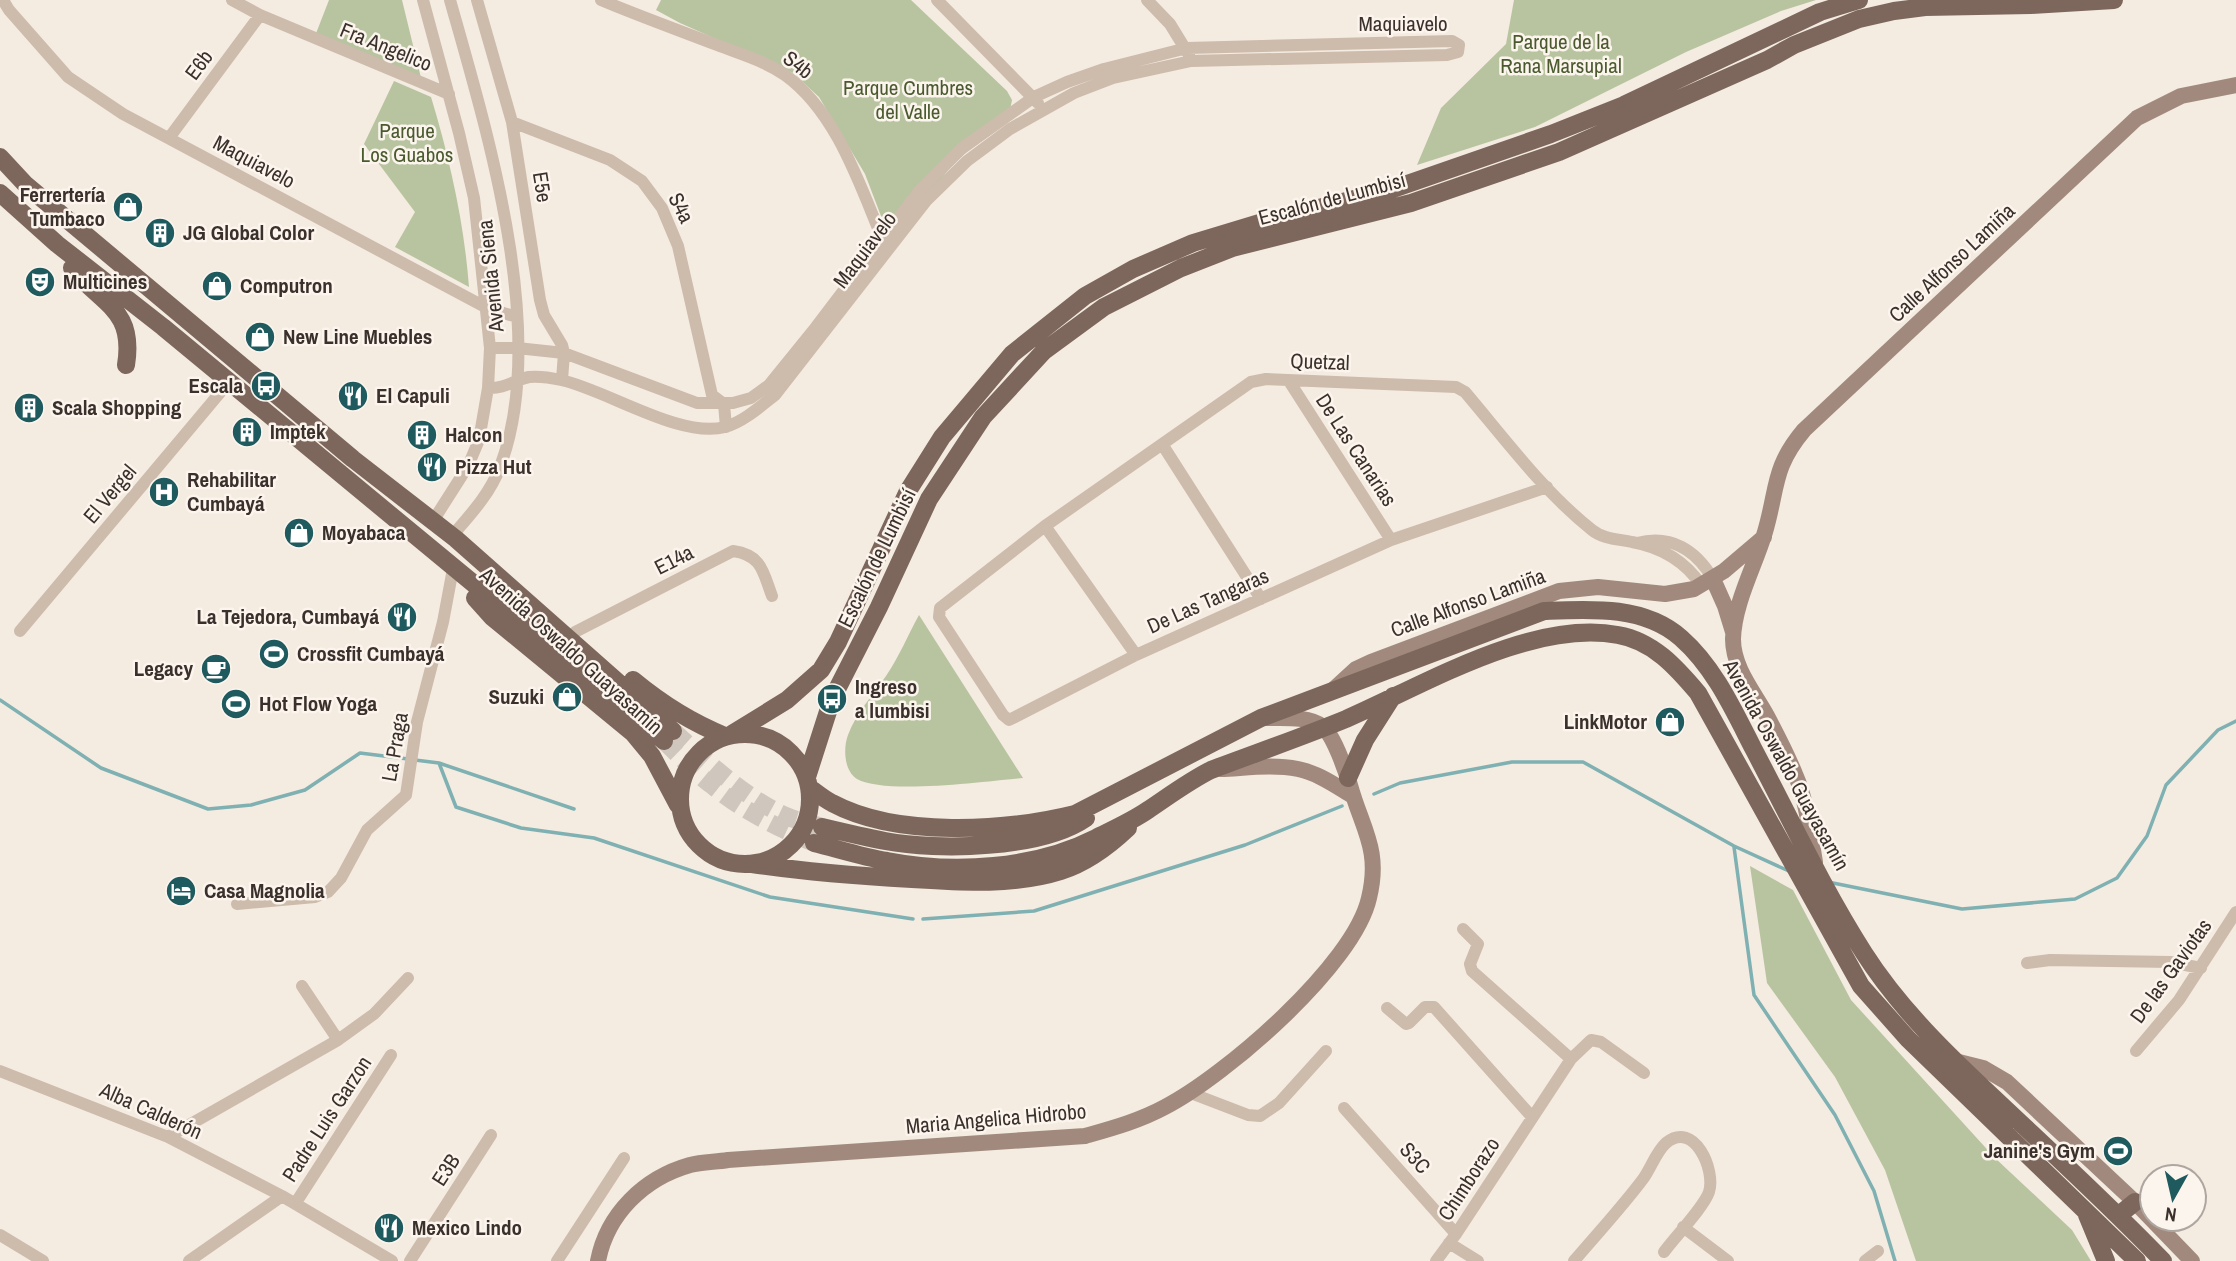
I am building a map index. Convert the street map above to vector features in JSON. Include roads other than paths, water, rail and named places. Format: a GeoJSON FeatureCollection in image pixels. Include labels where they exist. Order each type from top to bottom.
{"type":"FeatureCollection","features":[{"type":"Feature","properties":{"kind":"main road","name":"Escalón de Lumbisí"},"geometry":{"type":"LineString","coordinates":[[728,735],[787,700],[821,670],[838,642],[908,491],[942,437],[1012,354],[1085,296],[1133,269],[1193,243],[1259,223],[1390,190],[1551,134],[1624,105],[1820,12],[1859,0]]}},
{"type":"Feature","properties":{"kind":"main road","name":"Escalón de Lumbisí"},"geometry":{"type":"LineString","coordinates":[[808,782],[832,699],[879,607],[929,499],[984,417],[1044,351],[1104,307],[1181,268],[1232,248],[1410,203],[1559,152],[1859,19],[1925,6],[2031,5],[2114,0]]}},
{"type":"Feature","properties":{"kind":"main road","name":"Avenida Oswaldo Guayasamín"},"geometry":{"type":"LineString","coordinates":[[0,157],[54,208],[353,459],[454,538],[486,559],[659,702],[694,723],[728,735]]}},
{"type":"Feature","properties":{"kind":"main road","name":"Avenida Oswaldo Guayasamín"},"geometry":{"type":"LineString","coordinates":[[0,193],[57,244],[229,382],[416,538],[668,736],[454,538]]}},
{"type":"Feature","properties":{"kind":"main road"},"geometry":{"type":"LineString","coordinates":[[57,244],[77,274],[118,313],[127,328],[129,345],[126,365]]}},
{"type":"Feature","properties":{"kind":"main road","name":"Avenida Oswaldo Guayasamín"},"geometry":{"type":"LineString","coordinates":[[416,538],[492,617],[633,733],[666,778],[680,809]]}},
{"type":"Feature","properties":{"kind":"main road","name":"Avenida Oswaldo Guayasamín"},"geometry":{"type":"LineString","coordinates":[[808,782],[832,803],[871,818],[912,825],[984,828],[1046,821],[1076,814],[1261,718],[1544,611],[1588,609],[1619,612],[1649,620],[1678,635],[1696,652],[1722,689],[1865,954],[1909,1011],[1955,1061],[2119,1215],[2163,1261]]}},
{"type":"Feature","properties":{"kind":"main road","name":"Avenida Oswaldo Guayasamín"},"geometry":{"type":"LineString","coordinates":[[1129,788],[1074,826],[1044,836],[1012,842],[944,846],[818,835],[888,861],[939,867],[1013,865],[1058,855],[1146,812],[1211,770],[1324,727],[1464,665],[1549,635],[1579,631],[1620,635],[1648,645],[1674,664],[1698,692],[1861,986],[1909,1040],[2137,1261]]}},
{"type":"Feature","properties":{"kind":"main road"},"geometry":{"type":"LineString","coordinates":[[1348,778],[1365,740],[1393,696]]}},
{"type":"Feature","properties":{"kind":"main road"},"geometry":{"type":"LineString","coordinates":[[750,733],[777,742],[798,760],[808,782],[810,809],[803,829],[790,846],[772,858],[751,864],[719,859],[693,839],[684,825],[679,790],[684,772],[694,757],[708,744],[728,735],[750,733]]}},
{"type":"Feature","properties":{"kind":"main road","name":"Avenida Oswaldo Guayasamín"},"geometry":{"type":"LineString","coordinates":[[751,864],[813,874],[957,882],[1015,880],[1062,871],[1107,848],[1146,812]]}},
{"type":"Feature","properties":{"kind":"main road"},"geometry":{"type":"LineString","coordinates":[[2119,1215],[2135,1202]]}},
{"type":"Feature","properties":{"kind":"main road"},"geometry":{"type":"LineString","coordinates":[[2086,1212],[2106,1261]]}},
{"type":"Feature","properties":{"kind":"street","name":"Maquiavelo"},"geometry":{"type":"LineString","coordinates":[[3,0],[68,76],[123,114],[487,308],[517,317]]}},
{"type":"Feature","properties":{"kind":"street","name":"Fra Angelico"},"geometry":{"type":"LineString","coordinates":[[232,0],[260,15],[449,94]]}},
{"type":"Feature","properties":{"kind":"street","name":"Avenida Siena"},"geometry":{"type":"LineString","coordinates":[[423,0],[474,198],[489,348],[488,388],[478,440],[468,466],[433,522]]}},
{"type":"Feature","properties":{"kind":"street","name":"Avenida Siena"},"geometry":{"type":"LineString","coordinates":[[450,0],[494,165],[513,271],[517,317],[517,382],[513,419],[499,470],[478,507],[454,538]]}},
{"type":"Feature","properties":{"kind":"street","name":"E5e"},"geometry":{"type":"LineString","coordinates":[[477,0],[512,122],[540,300],[544,316],[564,353]]}},
{"type":"Feature","properties":{"kind":"street","name":"S4b"},"geometry":{"type":"LineString","coordinates":[[601,0],[625,5],[755,60],[786,76],[818,110],[839,142],[861,185],[885,246]]}},
{"type":"Feature","properties":{"kind":"street"},"geometry":{"type":"LineString","coordinates":[[937,0],[1043,108]]}},
{"type":"Feature","properties":{"kind":"street"},"geometry":{"type":"LineString","coordinates":[[1147,0],[1170,24],[1189,54]]}},
{"type":"Feature","properties":{"kind":"street","name":"E6b"},"geometry":{"type":"LineString","coordinates":[[169,138],[260,15]]}},
{"type":"Feature","properties":{"kind":"street","name":"Maquiavelo"},"geometry":{"type":"LineString","coordinates":[[488,388],[504,388],[534,377],[562,380],[670,420],[701,427],[726,426],[775,395],[885,246],[919,190],[961,149],[1034,97],[1092,74],[1189,54],[1452,41],[1459,47],[1459,51],[1454,54],[1189,54],[1112,78],[1043,108],[967,161],[926,201],[885,246],[769,385],[751,398],[724,404]]}},
{"type":"Feature","properties":{"kind":"street","name":"Calle Alfonso Lamiña"},"geometry":{"type":"LineString","coordinates":[[1733,635],[1764,537],[1779,467],[1784,456],[1812,422],[2137,118],[2181,96],[2236,85]]}},
{"type":"Feature","properties":{"kind":"street","name":"S4a"},"geometry":{"type":"LineString","coordinates":[[512,122],[610,160],[642,181],[662,208],[678,246],[707,399],[701,427]]}},
{"type":"Feature","properties":{"kind":"street"},"geometry":{"type":"LineString","coordinates":[[489,348],[564,353],[724,404],[726,426]]}},
{"type":"Feature","properties":{"kind":"street"},"geometry":{"type":"LineString","coordinates":[[562,380],[564,353]]}},
{"type":"Feature","properties":{"kind":"street","name":"Quetzal"},"geometry":{"type":"LineString","coordinates":[[939,617],[940,608],[1045,526],[1251,382],[1266,379],[1456,387],[1465,392],[1547,487],[1593,531],[1606,537],[1637,543],[1653,538],[1671,542],[1698,558],[1708,582]]}},
{"type":"Feature","properties":{"kind":"street","name":"De Las Canarias"},"geometry":{"type":"LineString","coordinates":[[1289,381],[1391,540]]}},
{"type":"Feature","properties":{"kind":"street","name":"El Vergel"},"geometry":{"type":"LineString","coordinates":[[20,631],[229,382]]}},
{"type":"Feature","properties":{"kind":"street"},"geometry":{"type":"LineString","coordinates":[[1162,444],[1261,599]]}},
{"type":"Feature","properties":{"kind":"street","name":"De Las Tangaras"},"geometry":{"type":"LineString","coordinates":[[939,617],[1003,715],[1009,720],[1136,655],[1391,540],[1547,487]]}},
{"type":"Feature","properties":{"kind":"street"},"geometry":{"type":"LineString","coordinates":[[1045,526],[1136,655]]}},
{"type":"Feature","properties":{"kind":"street","name":"Calle Alfonso Lamiña"},"geometry":{"type":"LineString","coordinates":[[1330,694],[1356,669],[1371,662],[1559,591],[1598,587],[1665,594],[1684,592],[1708,582],[1764,537]]}},
{"type":"Feature","properties":{"kind":"street","name":"E14a"},"geometry":{"type":"LineString","coordinates":[[575,632],[733,551],[747,553],[755,558],[772,596]]}},
{"type":"Feature","properties":{"kind":"street","name":"La Praga"},"geometry":{"type":"LineString","coordinates":[[237,904],[315,897],[328,892],[341,878],[367,830],[406,795],[417,722],[443,622],[452,574]]}},
{"type":"Feature","properties":{"kind":"street","name":"Calle Alfonso Lamiña"},"geometry":{"type":"LineString","coordinates":[[1708,582],[1725,606],[1739,666],[1797,777],[1817,868]]}},
{"type":"Feature","properties":{"kind":"street"},"geometry":{"type":"LineString","coordinates":[[1261,718],[1296,717],[1324,727]]}},
{"type":"Feature","properties":{"kind":"street","name":"Maria Angelica Hidrobo"},"geometry":{"type":"LineString","coordinates":[[598,1261],[610,1224],[628,1201],[652,1182],[690,1166],[728,1160],[1085,1136],[1132,1122],[1167,1106],[1246,1052],[1332,966],[1349,943],[1370,898],[1372,846],[1337,750],[1324,727]]}},
{"type":"Feature","properties":{"kind":"street"},"geometry":{"type":"LineString","coordinates":[[1211,770],[1271,766],[1300,769],[1325,779],[1354,798]]}},
{"type":"Feature","properties":{"kind":"street","name":"De las Gaviotas"},"geometry":{"type":"LineString","coordinates":[[2136,1051],[2179,1000],[2236,912]]}},
{"type":"Feature","properties":{"kind":"street"},"geometry":{"type":"LineString","coordinates":[[1463,929],[1478,944],[1470,964],[1472,971],[1571,1059],[1591,1040],[1601,1042],[1644,1073]]}},
{"type":"Feature","properties":{"kind":"street"},"geometry":{"type":"LineString","coordinates":[[2027,963],[2170,962],[2201,968]]}},
{"type":"Feature","properties":{"kind":"street"},"geometry":{"type":"LineString","coordinates":[[168,1137],[338,1040],[374,1014],[408,978]]}},
{"type":"Feature","properties":{"kind":"street"},"geometry":{"type":"LineString","coordinates":[[302,986],[338,1040]]}},
{"type":"Feature","properties":{"kind":"street"},"geometry":{"type":"LineString","coordinates":[[1387,1008],[1406,1024],[1425,1007],[1434,1007],[1532,1116]]}},
{"type":"Feature","properties":{"kind":"street"},"geometry":{"type":"LineString","coordinates":[[1188,1092],[1248,1115],[1260,1116],[1279,1103],[1326,1051]]}},
{"type":"Feature","properties":{"kind":"street","name":"Padre Luis Garzon"},"geometry":{"type":"LineString","coordinates":[[295,1204],[391,1055]]}},
{"type":"Feature","properties":{"kind":"street","name":"Chimborazo"},"geometry":{"type":"LineString","coordinates":[[1436,1261],[1571,1059]]}},
{"type":"Feature","properties":{"kind":"street"},"geometry":{"type":"LineString","coordinates":[[1955,1061],[1983,1068],[2007,1082],[2135,1202],[2192,1261]]}},
{"type":"Feature","properties":{"kind":"street","name":"Alba Calderón"},"geometry":{"type":"LineString","coordinates":[[0,1071],[168,1137],[295,1204]]}},
{"type":"Feature","properties":{"kind":"street","name":"S3C"},"geometry":{"type":"LineString","coordinates":[[1344,1108],[1453,1238],[1478,1261]]}},
{"type":"Feature","properties":{"kind":"street","name":"E3B"},"geometry":{"type":"LineString","coordinates":[[411,1261],[491,1135]]}},
{"type":"Feature","properties":{"kind":"street"},"geometry":{"type":"LineString","coordinates":[[1574,1261],[1644,1178],[1665,1144],[1676,1138],[1686,1138],[1701,1150],[1711,1181],[1708,1195],[1664,1252]]}},
{"type":"Feature","properties":{"kind":"street"},"geometry":{"type":"LineString","coordinates":[[557,1261],[624,1158]]}},
{"type":"Feature","properties":{"kind":"street","name":"Padre Luis Garzon"},"geometry":{"type":"LineString","coordinates":[[189,1261],[282,1196]]}},
{"type":"Feature","properties":{"kind":"street"},"geometry":{"type":"LineString","coordinates":[[295,1204],[392,1261]]}},
{"type":"Feature","properties":{"kind":"street"},"geometry":{"type":"LineString","coordinates":[[1684,1227],[1728,1261]]}},
{"type":"Feature","properties":{"kind":"street"},"geometry":{"type":"LineString","coordinates":[[0,1236],[43,1261]]}},
{"type":"Feature","properties":{"kind":"street"},"geometry":{"type":"LineString","coordinates":[[1865,1261],[1878,1251]]}},
{"type":"Feature","properties":{"kind":"waterway"},"geometry":{"type":"LineString","coordinates":[[0,700],[101,768],[208,809],[251,805],[305,790],[360,753],[408,759]]}},
{"type":"Feature","properties":{"kind":"waterway"},"geometry":{"type":"LineString","coordinates":[[1828,882],[1962,909],[2075,899],[2117,878],[2147,836],[2166,785],[2218,730],[2236,721]]}},
{"type":"Feature","properties":{"kind":"waterway"},"geometry":{"type":"LineString","coordinates":[[415,760],[439,763],[574,809]]}},
{"type":"Feature","properties":{"kind":"waterway"},"geometry":{"type":"LineString","coordinates":[[1374,794],[1400,783],[1512,762],[1583,762],[1734,846],[1791,872]]}},
{"type":"Feature","properties":{"kind":"waterway"},"geometry":{"type":"LineString","coordinates":[[439,763],[456,807],[521,828],[594,838],[770,897],[913,919]]}},
{"type":"Feature","properties":{"kind":"waterway"},"geometry":{"type":"LineString","coordinates":[[923,919],[1034,911],[1245,845],[1342,806]]}},
{"type":"Feature","properties":{"kind":"waterway"},"geometry":{"type":"LineString","coordinates":[[1734,847],[1754,995],[1835,1115],[1874,1191],[1895,1261]]}},
{"type":"Feature","properties":{"kind":"tunnel"},"geometry":{"type":"LineString","coordinates":[[673,731],[726,778],[755,799],[786,816],[822,827]]}},
{"type":"Feature","properties":{"kind":"tunnel"},"geometry":{"type":"LineString","coordinates":[[664,741],[700,776],[725,795],[749,811],[814,843]]}},
{"type":"Feature","properties":{"kind":"place","name":"Ferrertería Tumbaco"},"geometry":{"type":"Point","coordinates":[128,207]}},
{"type":"Feature","properties":{"kind":"place","name":"JG Global Color"},"geometry":{"type":"Point","coordinates":[160,233]}},
{"type":"Feature","properties":{"kind":"place","name":"Multicines"},"geometry":{"type":"Point","coordinates":[40,282]}},
{"type":"Feature","properties":{"kind":"place","name":"Computron"},"geometry":{"type":"Point","coordinates":[217,286]}},
{"type":"Feature","properties":{"kind":"place","name":"New Line Muebles"},"geometry":{"type":"Point","coordinates":[260,337]}},
{"type":"Feature","properties":{"kind":"place","name":"Escala"},"geometry":{"type":"Point","coordinates":[266,386]}},
{"type":"Feature","properties":{"kind":"place","name":"El Capuli"},"geometry":{"type":"Point","coordinates":[353,396]}},
{"type":"Feature","properties":{"kind":"place","name":"Scala Shopping"},"geometry":{"type":"Point","coordinates":[29,408]}},
{"type":"Feature","properties":{"kind":"place","name":"Imptek"},"geometry":{"type":"Point","coordinates":[247,432]}},
{"type":"Feature","properties":{"kind":"place","name":"Halcon"},"geometry":{"type":"Point","coordinates":[422,435]}},
{"type":"Feature","properties":{"kind":"place","name":"Pizza Hut"},"geometry":{"type":"Point","coordinates":[432,467]}},
{"type":"Feature","properties":{"kind":"place","name":"Rehabilitar Cumbayá"},"geometry":{"type":"Point","coordinates":[164,492]}},
{"type":"Feature","properties":{"kind":"place","name":"Moyabaca"},"geometry":{"type":"Point","coordinates":[299,533]}},
{"type":"Feature","properties":{"kind":"place","name":"La Tejedora, Cumbayá"},"geometry":{"type":"Point","coordinates":[402,617]}},
{"type":"Feature","properties":{"kind":"place","name":"Crossfit Cumbayá"},"geometry":{"type":"Point","coordinates":[274,654]}},
{"type":"Feature","properties":{"kind":"place","name":"Legacy"},"geometry":{"type":"Point","coordinates":[216,669]}},
{"type":"Feature","properties":{"kind":"place","name":"Suzuki"},"geometry":{"type":"Point","coordinates":[567,697]}},
{"type":"Feature","properties":{"kind":"place","name":"Ingreso a lumbisi"},"geometry":{"type":"Point","coordinates":[832,699]}},
{"type":"Feature","properties":{"kind":"place","name":"Hot Flow Yoga"},"geometry":{"type":"Point","coordinates":[236,704]}},
{"type":"Feature","properties":{"kind":"place","name":"LinkMotor"},"geometry":{"type":"Point","coordinates":[1670,722]}},
{"type":"Feature","properties":{"kind":"place","name":"Casa Magnolia"},"geometry":{"type":"Point","coordinates":[181,891]}},
{"type":"Feature","properties":{"kind":"place","name":"Janine's Gym"},"geometry":{"type":"Point","coordinates":[2118,1151]}},
{"type":"Feature","properties":{"kind":"place","name":"Mexico Lindo"},"geometry":{"type":"Point","coordinates":[389,1228]}},
{"type":"Feature","properties":{"kind":"park label","name":"Parque de la Rana Marsupial"},"geometry":{"type":"Point","coordinates":[1561,54]}},
{"type":"Feature","properties":{"kind":"park label","name":"Parque Cumbres del Valle"},"geometry":{"type":"Point","coordinates":[908,100]}},
{"type":"Feature","properties":{"kind":"park label","name":"Parque Los Guabos"},"geometry":{"type":"Point","coordinates":[407,143]}}]}
